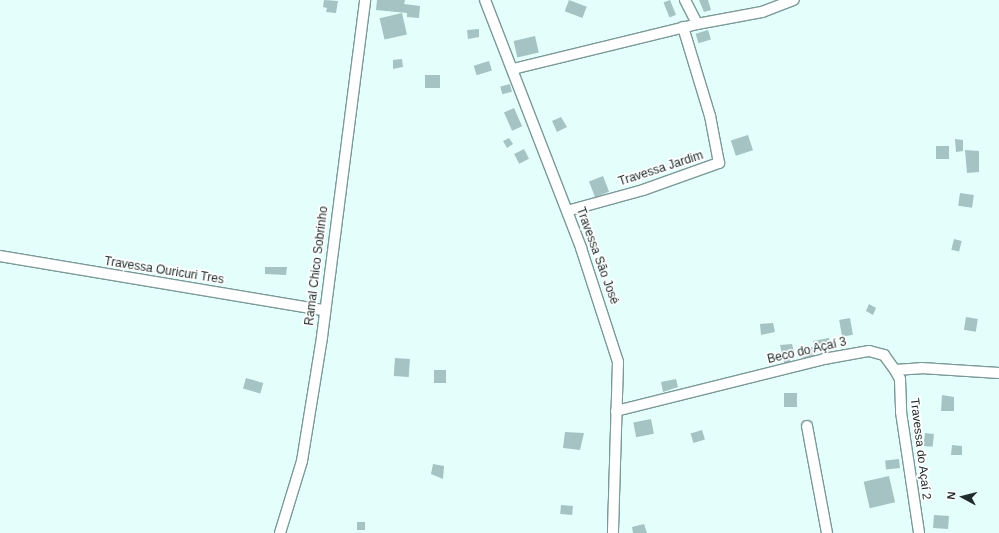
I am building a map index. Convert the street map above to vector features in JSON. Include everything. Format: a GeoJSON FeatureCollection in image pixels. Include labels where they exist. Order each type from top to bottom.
{"type":"FeatureCollection","features":[{"type":"Feature","properties":{"kind":"street","name":"Ramal Chico Sobrinho"},"geometry":{"type":"LineString","coordinates":[[280,533],[302,461],[324,310],[365,0]]}},
{"type":"Feature","properties":{"kind":"street","name":"Travessa São José"},"geometry":{"type":"LineString","coordinates":[[485,0],[567,211],[618,362],[613,533]]}},
{"type":"Feature","properties":{"kind":"street"},"geometry":{"type":"LineString","coordinates":[[685,0],[697,24]]}},
{"type":"Feature","properties":{"kind":"street"},"geometry":{"type":"LineString","coordinates":[[513,69],[683,27],[762,12],[794,0]]}},
{"type":"Feature","properties":{"kind":"street","name":"Travessa Jardim"},"geometry":{"type":"LineString","coordinates":[[567,211],[643,190],[719,163],[710,116],[683,27]]}},
{"type":"Feature","properties":{"kind":"street","name":"Travessa Ouricuri Tres"},"geometry":{"type":"LineString","coordinates":[[0,256],[324,310]]}},
{"type":"Feature","properties":{"kind":"street","name":"Beco do Açaí 3"},"geometry":{"type":"LineString","coordinates":[[616,411],[824,359],[869,351],[884,356],[895,370]]}},
{"type":"Feature","properties":{"kind":"street"},"geometry":{"type":"LineString","coordinates":[[895,370],[922,368],[999,373]]}},
{"type":"Feature","properties":{"kind":"street","name":"Travessa do Açaí 2"},"geometry":{"type":"LineString","coordinates":[[895,370],[900,379],[900,412],[919,533]]}},
{"type":"Feature","properties":{"kind":"street"},"geometry":{"type":"LineString","coordinates":[[807,426],[827,533]]}},
{"type":"Feature","properties":{"kind":"building"},"geometry":{"type":"Polygon","coordinates":[[[324,0],[338,1],[336,13],[326,12],[327,8],[323,7],[324,0]]]}},
{"type":"Feature","properties":{"kind":"building"},"geometry":{"type":"Polygon","coordinates":[[[377,0],[405,0],[404,4],[420,6],[419,18],[407,17],[407,13],[376,10],[377,0]]]}},
{"type":"Feature","properties":{"kind":"building"},"geometry":{"type":"Polygon","coordinates":[[[569,0],[587,7],[582,18],[565,11],[569,0]]]}},
{"type":"Feature","properties":{"kind":"building"},"geometry":{"type":"Polygon","coordinates":[[[670,0],[676,15],[670,17],[664,3],[670,0]]]}},
{"type":"Feature","properties":{"kind":"building"},"geometry":{"type":"Polygon","coordinates":[[[699,0],[708,0],[711,10],[704,12],[699,0]]]}},
{"type":"Feature","properties":{"kind":"building"},"geometry":{"type":"Polygon","coordinates":[[[402,13],[407,34],[385,40],[380,18],[402,13]]]}},
{"type":"Feature","properties":{"kind":"building"},"geometry":{"type":"Polygon","coordinates":[[[479,29],[479,37],[468,39],[467,30],[479,29]]]}},
{"type":"Feature","properties":{"kind":"building"},"geometry":{"type":"Polygon","coordinates":[[[708,30],[711,40],[698,43],[696,34],[708,30]]]}},
{"type":"Feature","properties":{"kind":"building"},"geometry":{"type":"Polygon","coordinates":[[[535,36],[539,53],[517,58],[514,41],[535,36]]]}},
{"type":"Feature","properties":{"kind":"building"},"geometry":{"type":"Polygon","coordinates":[[[402,59],[403,67],[393,69],[393,60],[402,59]]]}},
{"type":"Feature","properties":{"kind":"building"},"geometry":{"type":"Polygon","coordinates":[[[489,61],[492,71],[477,75],[474,66],[489,61]]]}},
{"type":"Feature","properties":{"kind":"building"},"geometry":{"type":"Polygon","coordinates":[[[425,75],[440,75],[440,88],[425,88],[425,75]]]}},
{"type":"Feature","properties":{"kind":"building"},"geometry":{"type":"Polygon","coordinates":[[[510,84],[512,92],[502,94],[500,86],[510,84]]]}},
{"type":"Feature","properties":{"kind":"building"},"geometry":{"type":"Polygon","coordinates":[[[514,108],[522,126],[512,131],[504,112],[514,108]]]}},
{"type":"Feature","properties":{"kind":"building"},"geometry":{"type":"Polygon","coordinates":[[[561,117],[567,127],[557,132],[552,121],[561,117]]]}},
{"type":"Feature","properties":{"kind":"building"},"geometry":{"type":"Polygon","coordinates":[[[748,135],[753,150],[736,156],[731,141],[748,135]]]}},
{"type":"Feature","properties":{"kind":"building"},"geometry":{"type":"Polygon","coordinates":[[[509,138],[513,144],[507,148],[503,141],[509,138]]]}},
{"type":"Feature","properties":{"kind":"building"},"geometry":{"type":"Polygon","coordinates":[[[955,139],[963,140],[963,151],[956,152],[955,139]]]}},
{"type":"Feature","properties":{"kind":"building"},"geometry":{"type":"Polygon","coordinates":[[[936,146],[949,146],[949,159],[936,159],[936,146]]]}},
{"type":"Feature","properties":{"kind":"building"},"geometry":{"type":"Polygon","coordinates":[[[524,149],[529,159],[519,164],[514,154],[524,149]]]}},
{"type":"Feature","properties":{"kind":"building"},"geometry":{"type":"Polygon","coordinates":[[[965,150],[979,151],[979,172],[967,173],[965,150]]]}},
{"type":"Feature","properties":{"kind":"building"},"geometry":{"type":"Polygon","coordinates":[[[603,176],[609,192],[595,197],[589,181],[603,176]]]}},
{"type":"Feature","properties":{"kind":"building"},"geometry":{"type":"Polygon","coordinates":[[[960,193],[974,195],[972,208],[958,206],[960,193]]]}},
{"type":"Feature","properties":{"kind":"building"},"geometry":{"type":"Polygon","coordinates":[[[954,239],[962,241],[959,252],[951,250],[954,239]]]}},
{"type":"Feature","properties":{"kind":"building"},"geometry":{"type":"Polygon","coordinates":[[[265,267],[287,267],[286,275],[265,274],[265,267]]]}},
{"type":"Feature","properties":{"kind":"building"},"geometry":{"type":"Polygon","coordinates":[[[869,304],[876,308],[873,315],[866,311],[869,304]]]}},
{"type":"Feature","properties":{"kind":"building"},"geometry":{"type":"Polygon","coordinates":[[[966,317],[978,319],[976,332],[964,330],[966,317]]]}},
{"type":"Feature","properties":{"kind":"building"},"geometry":{"type":"Polygon","coordinates":[[[850,318],[853,335],[842,337],[839,320],[850,318]]]}},
{"type":"Feature","properties":{"kind":"building"},"geometry":{"type":"Polygon","coordinates":[[[773,323],[775,332],[761,335],[760,324],[773,323]]]}},
{"type":"Feature","properties":{"kind":"building"},"geometry":{"type":"Polygon","coordinates":[[[829,338],[832,349],[821,354],[820,348],[815,349],[813,341],[829,338]]]}},
{"type":"Feature","properties":{"kind":"building"},"geometry":{"type":"Polygon","coordinates":[[[792,344],[795,356],[789,358],[792,365],[785,366],[780,345],[792,344]]]}},
{"type":"Feature","properties":{"kind":"building"},"geometry":{"type":"Polygon","coordinates":[[[812,347],[815,359],[804,361],[801,350],[812,347]]]}},
{"type":"Feature","properties":{"kind":"building"},"geometry":{"type":"Polygon","coordinates":[[[395,358],[410,359],[409,377],[394,376],[395,358]]]}},
{"type":"Feature","properties":{"kind":"building"},"geometry":{"type":"Polygon","coordinates":[[[434,370],[446,370],[446,383],[434,383],[434,370]]]}},
{"type":"Feature","properties":{"kind":"building"},"geometry":{"type":"Polygon","coordinates":[[[246,378],[263,383],[260,394],[243,389],[246,378]]]}},
{"type":"Feature","properties":{"kind":"building"},"geometry":{"type":"Polygon","coordinates":[[[676,379],[678,387],[663,392],[661,382],[676,379]]]}},
{"type":"Feature","properties":{"kind":"building"},"geometry":{"type":"Polygon","coordinates":[[[784,393],[797,393],[797,407],[784,407],[784,393]]]}},
{"type":"Feature","properties":{"kind":"building"},"geometry":{"type":"Polygon","coordinates":[[[942,395],[954,397],[954,411],[941,411],[942,395]]]}},
{"type":"Feature","properties":{"kind":"building"},"geometry":{"type":"Polygon","coordinates":[[[651,419],[654,434],[636,437],[633,422],[651,419]]]}},
{"type":"Feature","properties":{"kind":"building"},"geometry":{"type":"Polygon","coordinates":[[[702,430],[705,440],[693,443],[691,434],[702,430]]]}},
{"type":"Feature","properties":{"kind":"building"},"geometry":{"type":"Polygon","coordinates":[[[565,432],[584,433],[580,450],[563,448],[565,432]]]}},
{"type":"Feature","properties":{"kind":"building"},"geometry":{"type":"Polygon","coordinates":[[[925,433],[934,434],[933,447],[924,446],[925,433]]]}},
{"type":"Feature","properties":{"kind":"building"},"geometry":{"type":"Polygon","coordinates":[[[952,445],[962,446],[962,455],[951,455],[952,445]]]}},
{"type":"Feature","properties":{"kind":"building"},"geometry":{"type":"Polygon","coordinates":[[[899,459],[900,468],[886,469],[885,460],[899,459]]]}},
{"type":"Feature","properties":{"kind":"building"},"geometry":{"type":"Polygon","coordinates":[[[433,464],[444,466],[443,479],[431,474],[433,464]]]}},
{"type":"Feature","properties":{"kind":"building"},"geometry":{"type":"Polygon","coordinates":[[[889,476],[895,502],[870,508],[864,482],[889,476]]]}},
{"type":"Feature","properties":{"kind":"building"},"geometry":{"type":"Polygon","coordinates":[[[561,505],[573,506],[572,515],[560,514],[561,505]]]}},
{"type":"Feature","properties":{"kind":"building"},"geometry":{"type":"Polygon","coordinates":[[[934,515],[949,516],[948,529],[933,528],[934,515]]]}},
{"type":"Feature","properties":{"kind":"building"},"geometry":{"type":"Polygon","coordinates":[[[357,522],[365,522],[365,530],[357,530],[357,522]]]}},
{"type":"Feature","properties":{"kind":"building"},"geometry":{"type":"Polygon","coordinates":[[[644,524],[647,533],[633,533],[632,527],[644,524]]]}}]}
